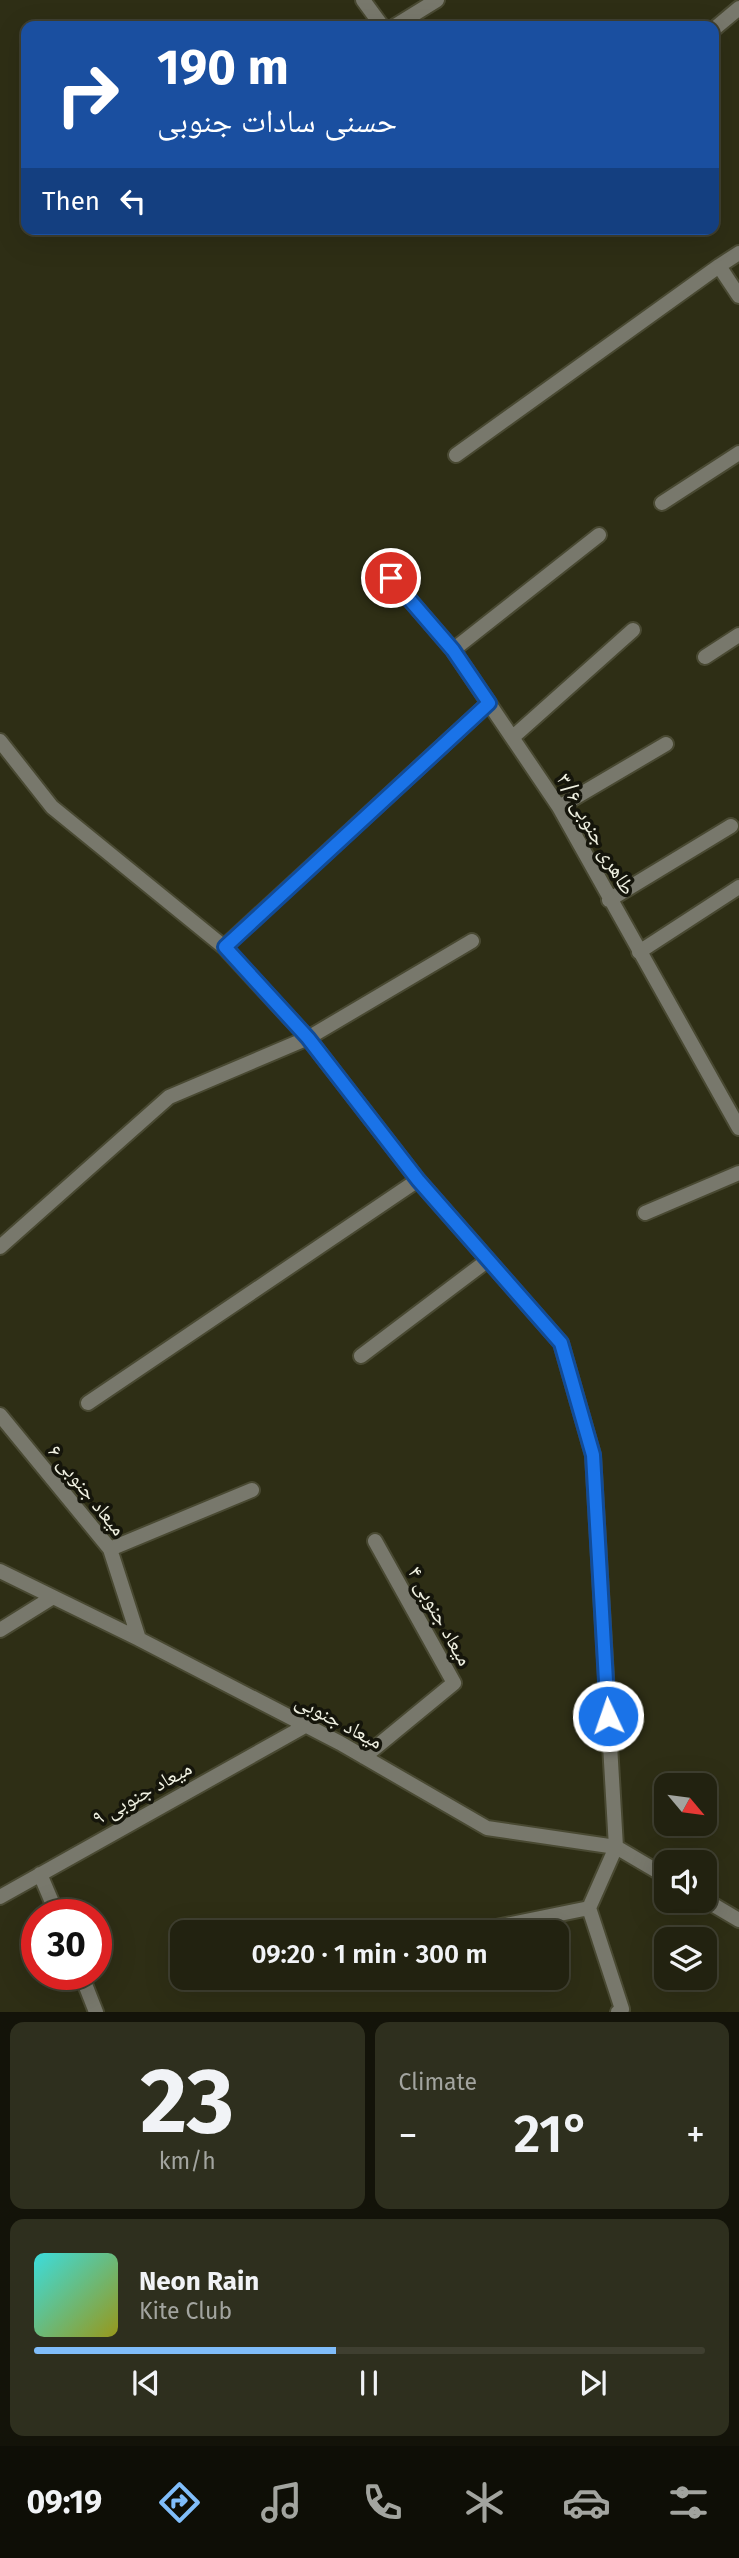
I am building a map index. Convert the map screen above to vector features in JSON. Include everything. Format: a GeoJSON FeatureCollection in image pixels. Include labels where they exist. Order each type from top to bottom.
{"type":"FeatureCollection","features":[{"type":"Feature","properties":{"kind":"street"},"geometry":{"type":"LineString","coordinates":[[363,0],[378,21]]}},
{"type":"Feature","properties":{"kind":"street"},"geometry":{"type":"LineString","coordinates":[[403,21],[437,0]]}},
{"type":"Feature","properties":{"kind":"street"},"geometry":{"type":"LineString","coordinates":[[719,25],[739,8]]}},
{"type":"Feature","properties":{"kind":"street"},"geometry":{"type":"LineString","coordinates":[[456,455],[739,253]]}},
{"type":"Feature","properties":{"kind":"street"},"geometry":{"type":"LineString","coordinates":[[719,266],[739,296]]}},
{"type":"Feature","properties":{"kind":"street"},"geometry":{"type":"LineString","coordinates":[[662,503],[739,453]]}},
{"type":"Feature","properties":{"kind":"street"},"geometry":{"type":"LineString","coordinates":[[453,650],[599,535]]}},
{"type":"Feature","properties":{"kind":"street","name":"طاهری جنوبی۳/۶"},"geometry":{"type":"LineString","coordinates":[[391,578],[453,650],[559,807],[739,1128]]}},
{"type":"Feature","properties":{"kind":"street"},"geometry":{"type":"LineString","coordinates":[[513,737],[633,630]]}},
{"type":"Feature","properties":{"kind":"street"},"geometry":{"type":"LineString","coordinates":[[705,657],[739,635]]}},
{"type":"Feature","properties":{"kind":"street"},"geometry":{"type":"LineString","coordinates":[[225,947],[489,703]]}},
{"type":"Feature","properties":{"kind":"street"},"geometry":{"type":"LineString","coordinates":[[0,741],[52,807],[225,947],[308,1038],[418,1180],[561,1343],[593,1455],[617,1847],[589,1908],[622,2009],[618,2012]]}},
{"type":"Feature","properties":{"kind":"street"},"geometry":{"type":"LineString","coordinates":[[559,807],[666,744]]}},
{"type":"Feature","properties":{"kind":"street"},"geometry":{"type":"LineString","coordinates":[[609,900],[731,826]]}},
{"type":"Feature","properties":{"kind":"street"},"geometry":{"type":"LineString","coordinates":[[639,953],[739,887]]}},
{"type":"Feature","properties":{"kind":"street"},"geometry":{"type":"LineString","coordinates":[[0,1247],[169,1097],[308,1038],[472,941]]}},
{"type":"Feature","properties":{"kind":"street"},"geometry":{"type":"LineString","coordinates":[[645,1213],[739,1173]]}},
{"type":"Feature","properties":{"kind":"street"},"geometry":{"type":"LineString","coordinates":[[88,1403],[418,1180]]}},
{"type":"Feature","properties":{"kind":"street"},"geometry":{"type":"LineString","coordinates":[[361,1356],[488,1260]]}},
{"type":"Feature","properties":{"kind":"street","name":"میعاد جنوبی ۶"},"geometry":{"type":"LineString","coordinates":[[0,1415],[110,1549],[139,1639]]}},
{"type":"Feature","properties":{"kind":"street"},"geometry":{"type":"LineString","coordinates":[[110,1549],[252,1490]]}},
{"type":"Feature","properties":{"kind":"street","name":"میعاد جنوبی ۴"},"geometry":{"type":"LineString","coordinates":[[363,1757],[454,1683],[375,1541]]}},
{"type":"Feature","properties":{"kind":"street","name":"میعاد جنوبی"},"geometry":{"type":"LineString","coordinates":[[0,1571],[139,1639],[305,1726],[487,1828],[617,1847],[654,1869]]}},
{"type":"Feature","properties":{"kind":"street"},"geometry":{"type":"LineString","coordinates":[[0,1630],[52,1597]]}},
{"type":"Feature","properties":{"kind":"street","name":"میعاد جنوبی ۹"},"geometry":{"type":"LineString","coordinates":[[0,1896],[305,1726]]}},
{"type":"Feature","properties":{"kind":"street"},"geometry":{"type":"LineString","coordinates":[[40,1874],[51,1899]]}},
{"type":"Feature","properties":{"kind":"street"},"geometry":{"type":"LineString","coordinates":[[717,1907],[739,1920]]}},
{"type":"Feature","properties":{"kind":"street"},"geometry":{"type":"LineString","coordinates":[[530,1920],[589,1908]]}},
{"type":"Feature","properties":{"kind":"street"},"geometry":{"type":"LineString","coordinates":[[87,1990],[96,2012]]}},
{"type":"Feature","properties":{"kind":"route"},"geometry":{"type":"LineString","coordinates":[[391,578],[453,650],[489,703],[225,947],[308,1038],[418,1180],[561,1343],[593,1455],[608,1716]]}}]}
